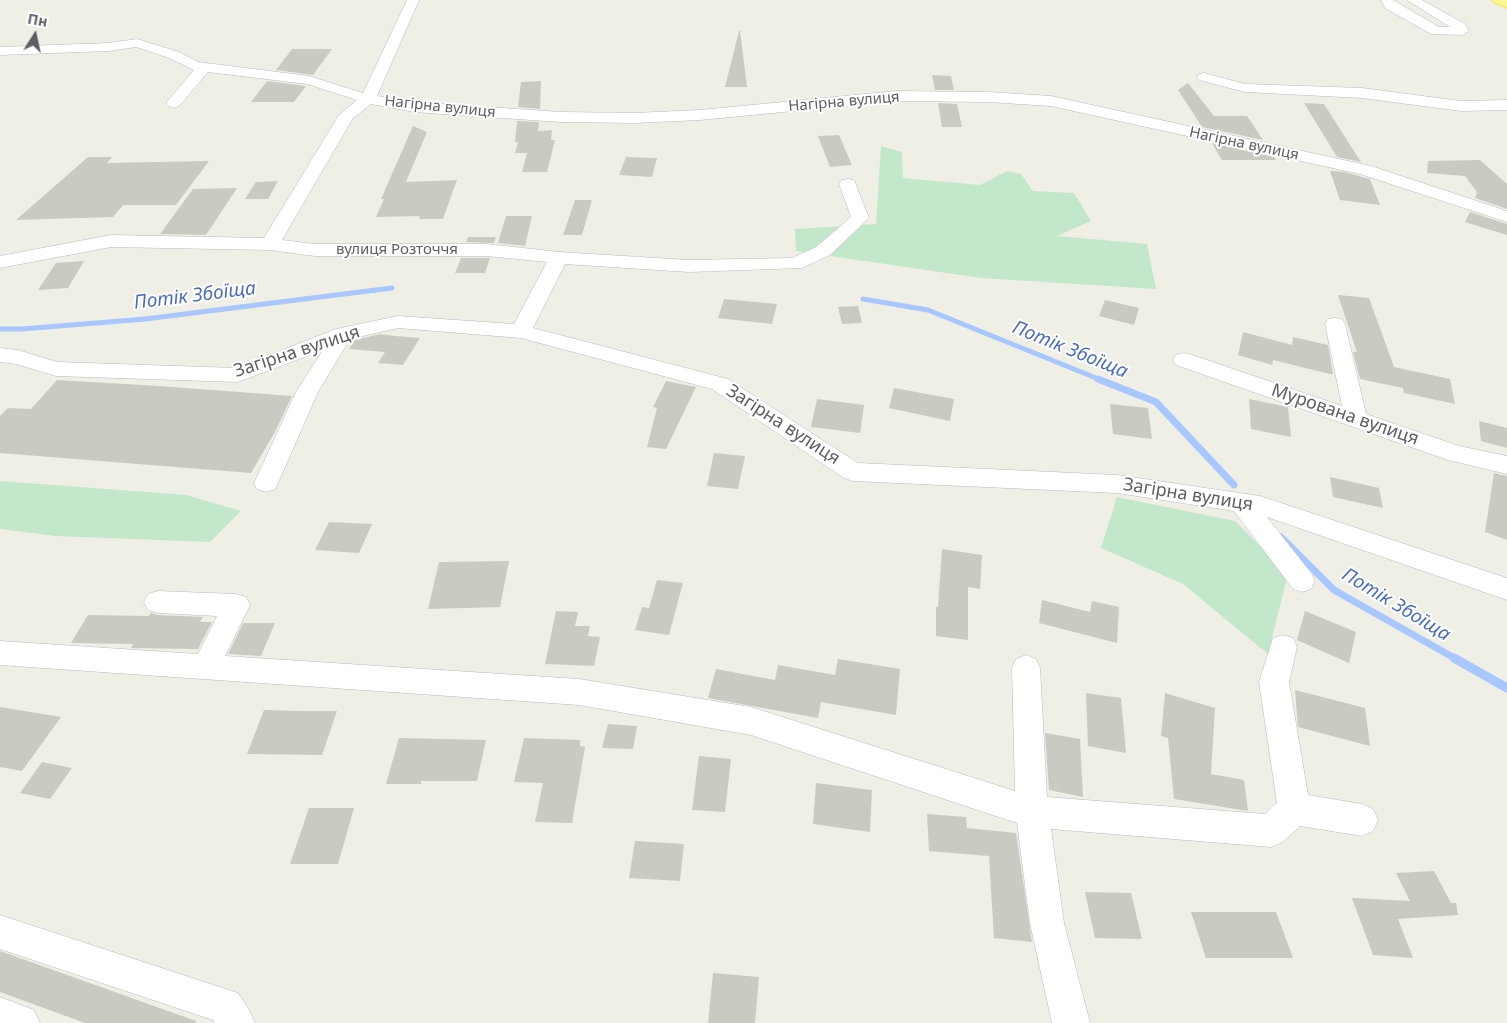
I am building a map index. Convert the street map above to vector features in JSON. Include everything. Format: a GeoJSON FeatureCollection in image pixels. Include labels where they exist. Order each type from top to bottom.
{"type":"FeatureCollection","features":[{"type":"Feature","properties":{"kind":"highway"},"geometry":{"type":"LineString","coordinates":[[1499,0],[1507,4]]}},
{"type":"Feature","properties":{"kind":"street"},"geometry":{"type":"LineString","coordinates":[[270,244],[347,115],[368,99],[413,0]]}},
{"type":"Feature","properties":{"kind":"street"},"geometry":{"type":"LineString","coordinates":[[1389,2],[1414,2],[1462,29],[1446,32],[1436,31],[1389,2]]}},
{"type":"Feature","properties":{"kind":"street","name":"Нагірна вулиця"},"geometry":{"type":"LineString","coordinates":[[0,51],[109,47],[137,43],[174,55],[195,66],[308,80],[368,99],[423,107],[561,117],[634,118],[700,115],[897,96],[988,97],[1051,101],[1365,170],[1507,217]]}},
{"type":"Feature","properties":{"kind":"street"},"geometry":{"type":"LineString","coordinates":[[174,103],[205,68]]}},
{"type":"Feature","properties":{"kind":"street"},"geometry":{"type":"LineString","coordinates":[[1204,77],[1245,88],[1362,93],[1461,106],[1507,105]]}},
{"type":"Feature","properties":{"kind":"street","name":"вулиця Розточчя"},"geometry":{"type":"LineString","coordinates":[[0,262],[111,241],[270,244],[315,250],[487,250],[559,258],[689,266],[795,264],[823,251],[860,218],[848,184]]}},
{"type":"Feature","properties":{"kind":"street"},"geometry":{"type":"LineString","coordinates":[[521,331],[559,258]]}},
{"type":"Feature","properties":{"kind":"street","name":"Загірна вулиця"},"geometry":{"type":"LineString","coordinates":[[0,355],[18,357],[56,369],[238,375],[343,334],[398,322],[521,331],[720,384],[853,472],[1117,484],[1260,505],[1507,588]]}},
{"type":"Feature","properties":{"kind":"street"},"geometry":{"type":"LineString","coordinates":[[1335,324],[1356,420]]}},
{"type":"Feature","properties":{"kind":"street"},"geometry":{"type":"LineString","coordinates":[[266,483],[307,392],[343,334]]}},
{"type":"Feature","properties":{"kind":"street","name":"Мурована вулиця"},"geometry":{"type":"LineString","coordinates":[[1184,360],[1456,454],[1507,465]]}},
{"type":"Feature","properties":{"kind":"street"},"geometry":{"type":"LineString","coordinates":[[1241,502],[1302,581]]}},
{"type":"Feature","properties":{"kind":"street"},"geometry":{"type":"LineString","coordinates":[[158,602],[236,605],[205,668]]}},
{"type":"Feature","properties":{"kind":"street"},"geometry":{"type":"LineString","coordinates":[[1283,647],[1274,682],[1294,809]]}},
{"type":"Feature","properties":{"kind":"street"},"geometry":{"type":"LineString","coordinates":[[0,653],[579,692],[751,721],[1032,812],[1271,831],[1294,809]]}},
{"type":"Feature","properties":{"kind":"street"},"geometry":{"type":"LineString","coordinates":[[1026,668],[1032,812],[1047,923],[1071,1023]]}},
{"type":"Feature","properties":{"kind":"street"},"geometry":{"type":"LineString","coordinates":[[1294,809],[1362,820]]}},
{"type":"Feature","properties":{"kind":"street"},"geometry":{"type":"LineString","coordinates":[[0,932],[225,1006],[236,1023]]}},
{"type":"Feature","properties":{"kind":"street"},"geometry":{"type":"LineString","coordinates":[[0,1015],[21,1023]]}},
{"type":"Feature","properties":{"kind":"green space"},"geometry":{"type":"Polygon","coordinates":[[[881,146],[902,152],[903,178],[980,185],[1007,171],[1021,174],[1033,191],[1074,193],[1091,221],[1057,236],[1147,244],[1156,289],[981,278],[796,251],[795,229],[876,224],[881,146]]]}},
{"type":"Feature","properties":{"kind":"green space"},"geometry":{"type":"Polygon","coordinates":[[[0,481],[186,495],[241,511],[210,542],[56,536],[0,529],[0,481]]]}},
{"type":"Feature","properties":{"kind":"green space"},"geometry":{"type":"Polygon","coordinates":[[[1117,497],[1235,521],[1288,574],[1268,654],[1183,584],[1101,548],[1117,497]]]}},
{"type":"Feature","properties":{"kind":"building"},"geometry":{"type":"Polygon","coordinates":[[[739,31],[747,87],[725,87],[739,31]]]}},
{"type":"Feature","properties":{"kind":"building"},"geometry":{"type":"Polygon","coordinates":[[[292,49],[332,49],[313,75],[276,70],[292,49]]]}},
{"type":"Feature","properties":{"kind":"building"},"geometry":{"type":"Polygon","coordinates":[[[932,75],[951,76],[954,90],[935,90],[932,75]]]}},
{"type":"Feature","properties":{"kind":"building"},"geometry":{"type":"Polygon","coordinates":[[[267,81],[306,86],[294,102],[251,102],[267,81]]]}},
{"type":"Feature","properties":{"kind":"building"},"geometry":{"type":"Polygon","coordinates":[[[541,81],[540,109],[518,107],[521,82],[541,81]]]}},
{"type":"Feature","properties":{"kind":"building"},"geometry":{"type":"Polygon","coordinates":[[[1188,83],[1214,116],[1247,116],[1263,140],[1202,127],[1178,90],[1188,83]]]}},
{"type":"Feature","properties":{"kind":"building"},"geometry":{"type":"Polygon","coordinates":[[[938,103],[957,104],[962,127],[942,127],[938,103]]]}},
{"type":"Feature","properties":{"kind":"building"},"geometry":{"type":"Polygon","coordinates":[[[1304,103],[1324,104],[1361,162],[1337,157],[1304,103]]]}},
{"type":"Feature","properties":{"kind":"building"},"geometry":{"type":"Polygon","coordinates":[[[517,121],[539,122],[538,131],[552,130],[551,140],[555,140],[547,172],[522,172],[527,153],[515,153],[518,142],[515,142],[517,121]]]}},
{"type":"Feature","properties":{"kind":"building"},"geometry":{"type":"Polygon","coordinates":[[[413,126],[427,132],[406,182],[457,180],[443,219],[419,219],[420,216],[376,217],[384,199],[381,199],[413,126]]]}},
{"type":"Feature","properties":{"kind":"building"},"geometry":{"type":"Polygon","coordinates":[[[839,135],[852,165],[830,167],[818,136],[839,135]]]}},
{"type":"Feature","properties":{"kind":"building"},"geometry":{"type":"Polygon","coordinates":[[[1212,143],[1274,157],[1276,160],[1222,160],[1212,143]]]}},
{"type":"Feature","properties":{"kind":"building"},"geometry":{"type":"Polygon","coordinates":[[[88,157],[112,157],[107,163],[209,161],[176,205],[123,205],[113,217],[16,220],[88,157]]]}},
{"type":"Feature","properties":{"kind":"building"},"geometry":{"type":"Polygon","coordinates":[[[626,157],[657,158],[652,177],[619,175],[626,157]]]}},
{"type":"Feature","properties":{"kind":"building"},"geometry":{"type":"Polygon","coordinates":[[[1480,160],[1507,184],[1507,209],[1475,198],[1477,192],[1465,176],[1427,173],[1428,161],[1480,160]]]}},
{"type":"Feature","properties":{"kind":"building"},"geometry":{"type":"Polygon","coordinates":[[[1330,171],[1344,172],[1370,179],[1380,205],[1340,200],[1330,171]]]}},
{"type":"Feature","properties":{"kind":"building"},"geometry":{"type":"Polygon","coordinates":[[[278,181],[268,199],[245,199],[256,182],[278,181]]]}},
{"type":"Feature","properties":{"kind":"building"},"geometry":{"type":"Polygon","coordinates":[[[237,188],[206,235],[160,234],[193,189],[237,188]]]}},
{"type":"Feature","properties":{"kind":"building"},"geometry":{"type":"Polygon","coordinates":[[[575,200],[592,200],[582,235],[563,235],[575,200]]]}},
{"type":"Feature","properties":{"kind":"building"},"geometry":{"type":"Polygon","coordinates":[[[1470,212],[1507,224],[1507,235],[1465,222],[1470,212]]]}},
{"type":"Feature","properties":{"kind":"building"},"geometry":{"type":"Polygon","coordinates":[[[506,216],[532,216],[525,246],[498,243],[506,216]]]}},
{"type":"Feature","properties":{"kind":"building"},"geometry":{"type":"Polygon","coordinates":[[[468,237],[496,237],[494,243],[466,242],[468,237]]]}},
{"type":"Feature","properties":{"kind":"building"},"geometry":{"type":"Polygon","coordinates":[[[461,258],[490,258],[485,273],[455,273],[461,258]]]}},
{"type":"Feature","properties":{"kind":"building"},"geometry":{"type":"Polygon","coordinates":[[[84,261],[68,288],[38,290],[56,263],[84,261]]]}},
{"type":"Feature","properties":{"kind":"building"},"geometry":{"type":"Polygon","coordinates":[[[1338,295],[1369,298],[1394,367],[1450,379],[1455,404],[1404,393],[1403,388],[1360,379],[1353,352],[1357,352],[1338,295]]]}},
{"type":"Feature","properties":{"kind":"building"},"geometry":{"type":"Polygon","coordinates":[[[724,299],[777,304],[772,324],[718,318],[724,299]]]}},
{"type":"Feature","properties":{"kind":"building"},"geometry":{"type":"Polygon","coordinates":[[[1105,300],[1139,308],[1134,325],[1099,316],[1105,300]]]}},
{"type":"Feature","properties":{"kind":"building"},"geometry":{"type":"Polygon","coordinates":[[[858,306],[862,323],[842,324],[838,307],[858,306]]]}},
{"type":"Feature","properties":{"kind":"building"},"geometry":{"type":"Polygon","coordinates":[[[1243,332],[1292,345],[1293,337],[1328,345],[1333,374],[1273,360],[1272,365],[1238,355],[1243,332]]]}},
{"type":"Feature","properties":{"kind":"building"},"geometry":{"type":"Polygon","coordinates":[[[380,334],[420,338],[403,365],[378,363],[385,352],[349,349],[355,340],[380,334]]]}},
{"type":"Feature","properties":{"kind":"building"},"geometry":{"type":"Polygon","coordinates":[[[57,380],[292,396],[275,432],[251,473],[0,453],[0,416],[8,408],[31,409],[57,380]]]}},
{"type":"Feature","properties":{"kind":"building"},"geometry":{"type":"Polygon","coordinates":[[[666,381],[696,387],[666,449],[647,447],[657,408],[653,407],[666,381]]]}},
{"type":"Feature","properties":{"kind":"building"},"geometry":{"type":"Polygon","coordinates":[[[894,388],[954,399],[950,421],[889,408],[894,388]]]}},
{"type":"Feature","properties":{"kind":"building"},"geometry":{"type":"Polygon","coordinates":[[[817,399],[864,405],[860,433],[811,427],[817,399]]]}},
{"type":"Feature","properties":{"kind":"building"},"geometry":{"type":"Polygon","coordinates":[[[1249,399],[1288,407],[1291,437],[1251,429],[1249,399]]]}},
{"type":"Feature","properties":{"kind":"building"},"geometry":{"type":"Polygon","coordinates":[[[1110,404],[1148,408],[1152,439],[1113,434],[1110,404]]]}},
{"type":"Feature","properties":{"kind":"building"},"geometry":{"type":"Polygon","coordinates":[[[1479,421],[1507,428],[1507,448],[1481,441],[1479,421]]]}},
{"type":"Feature","properties":{"kind":"building"},"geometry":{"type":"Polygon","coordinates":[[[714,453],[745,456],[738,489],[707,486],[714,453]]]}},
{"type":"Feature","properties":{"kind":"building"},"geometry":{"type":"Polygon","coordinates":[[[1494,473],[1507,476],[1507,540],[1485,532],[1494,473]]]}},
{"type":"Feature","properties":{"kind":"building"},"geometry":{"type":"Polygon","coordinates":[[[1330,477],[1379,488],[1383,508],[1333,497],[1330,477]]]}},
{"type":"Feature","properties":{"kind":"building"},"geometry":{"type":"Polygon","coordinates":[[[329,522],[372,524],[359,553],[315,550],[329,522]]]}},
{"type":"Feature","properties":{"kind":"building"},"geometry":{"type":"Polygon","coordinates":[[[942,549],[982,555],[980,589],[968,587],[968,640],[936,636],[936,607],[938,607],[942,549]]]}},
{"type":"Feature","properties":{"kind":"building"},"geometry":{"type":"Polygon","coordinates":[[[509,561],[500,607],[428,609],[439,562],[509,561]]]}},
{"type":"Feature","properties":{"kind":"building"},"geometry":{"type":"Polygon","coordinates":[[[657,580],[683,583],[669,635],[635,630],[642,607],[649,608],[657,580]]]}},
{"type":"Feature","properties":{"kind":"building"},"geometry":{"type":"Polygon","coordinates":[[[1042,600],[1090,612],[1092,601],[1119,607],[1117,643],[1039,623],[1042,600]]]}},
{"type":"Feature","properties":{"kind":"building"},"geometry":{"type":"Polygon","coordinates":[[[556,611],[578,612],[575,626],[590,626],[588,636],[600,637],[594,666],[545,664],[556,611]]]}},
{"type":"Feature","properties":{"kind":"building"},"geometry":{"type":"Polygon","coordinates":[[[1305,611],[1356,632],[1349,663],[1297,640],[1305,611]]]}},
{"type":"Feature","properties":{"kind":"building"},"geometry":{"type":"Polygon","coordinates":[[[151,613],[203,617],[200,622],[212,622],[198,649],[131,648],[133,644],[71,643],[88,615],[149,616],[151,613]]]}},
{"type":"Feature","properties":{"kind":"building"},"geometry":{"type":"Polygon","coordinates":[[[243,623],[275,623],[261,656],[228,654],[243,623]]]}},
{"type":"Feature","properties":{"kind":"building"},"geometry":{"type":"Polygon","coordinates":[[[838,659],[900,669],[896,715],[821,702],[818,718],[708,698],[716,669],[775,680],[778,665],[835,675],[838,659]]]}},
{"type":"Feature","properties":{"kind":"building"},"geometry":{"type":"Polygon","coordinates":[[[1295,690],[1365,708],[1370,746],[1298,727],[1295,690]]]}},
{"type":"Feature","properties":{"kind":"building"},"geometry":{"type":"Polygon","coordinates":[[[1086,693],[1121,698],[1126,753],[1088,746],[1086,693]]]}},
{"type":"Feature","properties":{"kind":"building"},"geometry":{"type":"Polygon","coordinates":[[[1165,693],[1215,708],[1211,774],[1244,780],[1248,811],[1174,799],[1168,738],[1161,736],[1165,693]]]}},
{"type":"Feature","properties":{"kind":"building"},"geometry":{"type":"Polygon","coordinates":[[[0,707],[61,717],[22,771],[0,767],[0,707]]]}},
{"type":"Feature","properties":{"kind":"building"},"geometry":{"type":"Polygon","coordinates":[[[264,710],[337,711],[322,755],[247,754],[264,710]]]}},
{"type":"Feature","properties":{"kind":"building"},"geometry":{"type":"Polygon","coordinates":[[[608,724],[637,726],[633,749],[602,748],[608,724]]]}},
{"type":"Feature","properties":{"kind":"building"},"geometry":{"type":"Polygon","coordinates":[[[1045,733],[1080,739],[1083,797],[1049,790],[1045,733]]]}},
{"type":"Feature","properties":{"kind":"building"},"geometry":{"type":"Polygon","coordinates":[[[399,738],[486,740],[477,781],[421,781],[421,784],[386,784],[399,738]]]}},
{"type":"Feature","properties":{"kind":"building"},"geometry":{"type":"Polygon","coordinates":[[[524,738],[580,740],[580,746],[585,747],[572,823],[535,822],[543,783],[514,782],[524,738]]]}},
{"type":"Feature","properties":{"kind":"building"},"geometry":{"type":"Polygon","coordinates":[[[699,756],[731,759],[725,812],[692,810],[699,756]]]}},
{"type":"Feature","properties":{"kind":"building"},"geometry":{"type":"Polygon","coordinates":[[[42,762],[72,768],[50,799],[20,793],[42,762]]]}},
{"type":"Feature","properties":{"kind":"building"},"geometry":{"type":"Polygon","coordinates":[[[816,783],[872,790],[870,832],[813,824],[816,783]]]}},
{"type":"Feature","properties":{"kind":"building"},"geometry":{"type":"Polygon","coordinates":[[[309,808],[354,808],[338,864],[290,864],[309,808]]]}},
{"type":"Feature","properties":{"kind":"building"},"geometry":{"type":"Polygon","coordinates":[[[927,814],[966,817],[967,828],[1016,833],[1032,942],[994,938],[989,856],[929,851],[927,814]]]}},
{"type":"Feature","properties":{"kind":"building"},"geometry":{"type":"Polygon","coordinates":[[[635,841],[684,844],[680,881],[629,878],[635,841]]]}},
{"type":"Feature","properties":{"kind":"building"},"geometry":{"type":"Polygon","coordinates":[[[1434,871],[1451,903],[1456,903],[1458,915],[1398,919],[1413,958],[1373,955],[1352,898],[1410,901],[1396,873],[1434,871]]]}},
{"type":"Feature","properties":{"kind":"building"},"geometry":{"type":"Polygon","coordinates":[[[1085,892],[1131,893],[1142,939],[1095,938],[1085,892]]]}},
{"type":"Feature","properties":{"kind":"building"},"geometry":{"type":"Polygon","coordinates":[[[1191,912],[1276,912],[1293,958],[1206,958],[1191,912]]]}},
{"type":"Feature","properties":{"kind":"building"},"geometry":{"type":"Polygon","coordinates":[[[0,951],[196,1021],[195,1023],[85,1023],[0,992],[0,951]]]}},
{"type":"Feature","properties":{"kind":"building"},"geometry":{"type":"Polygon","coordinates":[[[713,973],[759,977],[755,1023],[708,1023],[713,973]]]}},
{"type":"Feature","properties":{"kind":"waterway","name":"Потік Збоїща"},"geometry":{"type":"LineString","coordinates":[[0,329],[22,329],[145,319],[392,288]]}},
{"type":"Feature","properties":{"kind":"waterway","name":"Потік Збоїща"},"geometry":{"type":"LineString","coordinates":[[863,299],[928,310],[1101,380]]}},
{"type":"Feature","properties":{"kind":"waterway","name":"Потік Збоїща"},"geometry":{"type":"LineString","coordinates":[[1098,379],[1156,402],[1234,485]]}},
{"type":"Feature","properties":{"kind":"waterway","name":"Потік Збоїща"},"geometry":{"type":"LineString","coordinates":[[1281,537],[1334,590],[1456,659]]}},
{"type":"Feature","properties":{"kind":"waterway","name":"Потік Збоїща"},"geometry":{"type":"LineString","coordinates":[[1454,658],[1507,688]]}}]}
